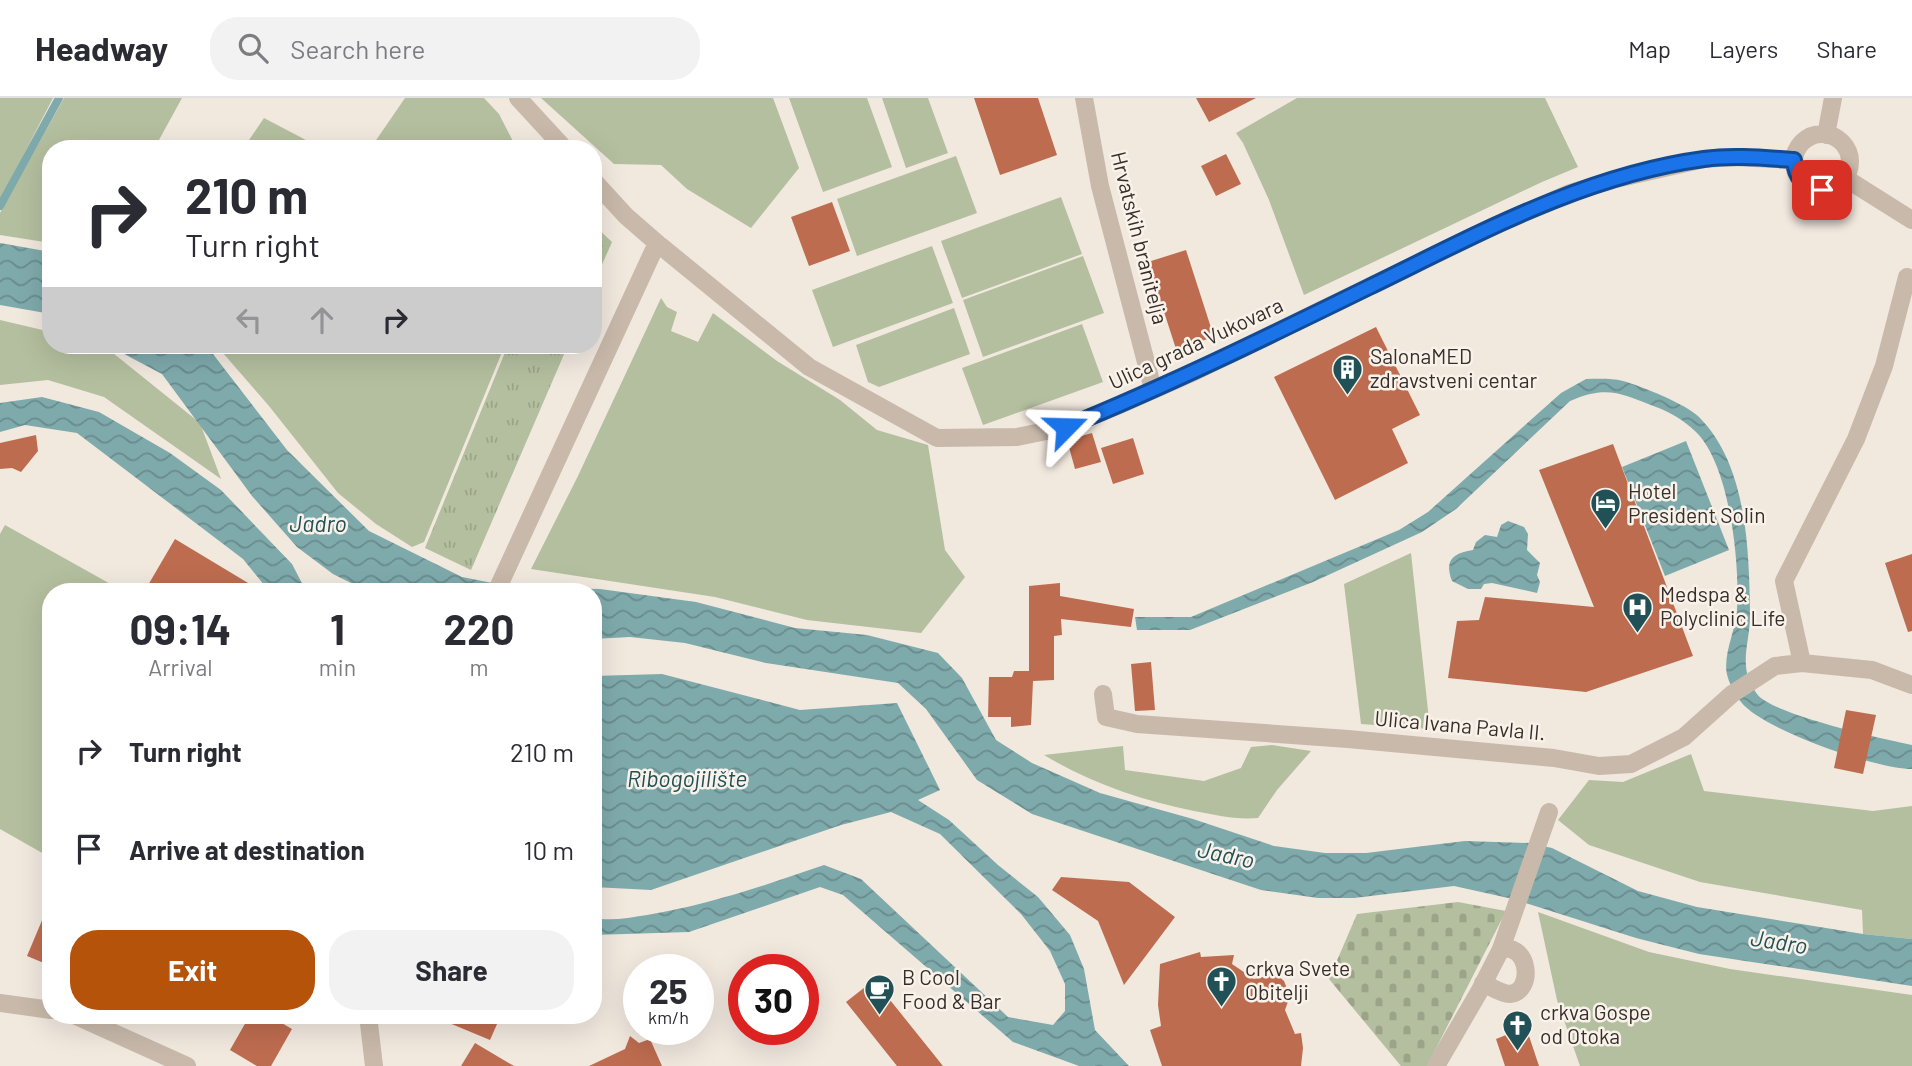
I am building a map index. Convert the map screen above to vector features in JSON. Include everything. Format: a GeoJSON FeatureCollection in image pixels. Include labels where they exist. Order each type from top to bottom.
{"type":"FeatureCollection","features":[{"type":"Feature","properties":{"kind":"street"},"geometry":{"type":"LineString","coordinates":[[518,98],[557,140]]}},
{"type":"Feature","properties":{"kind":"street","name":"Hrvatskih branitelja"},"geometry":{"type":"LineString","coordinates":[[1084,98],[1100,186],[1153,389]]}},
{"type":"Feature","properties":{"kind":"street"},"geometry":{"type":"LineString","coordinates":[[1826,135],[1833,98]]}},
{"type":"Feature","properties":{"kind":"street"},"geometry":{"type":"LineString","coordinates":[[1817,135],[1826,135],[1835,138],[1847,151],[1849,169],[1845,178],[1831,188],[1813,189],[1799,177],[1794,160],[1801,143],[1817,135]]}},
{"type":"Feature","properties":{"kind":"street","name":"Ulica grada Vukovara"},"geometry":{"type":"LineString","coordinates":[[602,190],[626,216],[657,243],[809,367],[937,438],[1017,437],[1066,427],[1196,371],[1492,227],[1570,193],[1628,176],[1704,159],[1732,157],[1794,160]]}},
{"type":"Feature","properties":{"kind":"street"},"geometry":{"type":"LineString","coordinates":[[1845,178],[1912,220]]}},
{"type":"Feature","properties":{"kind":"street"},"geometry":{"type":"LineString","coordinates":[[500,583],[657,243]]}},
{"type":"Feature","properties":{"kind":"street"},"geometry":{"type":"LineString","coordinates":[[1802,663],[1784,581],[1856,439],[1884,366],[1907,277]]}},
{"type":"Feature","properties":{"kind":"street","name":"Ulica Ivana Pavla II."},"geometry":{"type":"LineString","coordinates":[[1102,694],[1106,717],[1138,724],[1348,739],[1554,758],[1599,766],[1631,764],[1684,737],[1732,694],[1776,666],[1802,663],[1872,670],[1912,685]]}},
{"type":"Feature","properties":{"kind":"street"},"geometry":{"type":"LineString","coordinates":[[1436,1066],[1501,949],[1549,812]]}},
{"type":"Feature","properties":{"kind":"street"},"geometry":{"type":"LineString","coordinates":[[1483,983],[1512,994],[1526,978],[1524,962],[1517,952],[1508,947],[1501,949]]}},
{"type":"Feature","properties":{"kind":"street"},"geometry":{"type":"LineString","coordinates":[[0,1003],[42,1009]]}},
{"type":"Feature","properties":{"kind":"street"},"geometry":{"type":"LineString","coordinates":[[94,1024],[187,1066]]}},
{"type":"Feature","properties":{"kind":"street"},"geometry":{"type":"LineString","coordinates":[[369,1024],[374,1066]]}},
{"type":"Feature","properties":{"kind":"green space"},"geometry":{"type":"Polygon","coordinates":[[[0,98],[53,98],[0,200],[0,98]]]}},
{"type":"Feature","properties":{"kind":"green space"},"geometry":{"type":"Polygon","coordinates":[[[64,98],[182,98],[159,140],[42,140],[42,242],[0,235],[0,213],[64,98]]]}},
{"type":"Feature","properties":{"kind":"green space"},"geometry":{"type":"Polygon","coordinates":[[[405,98],[484,98],[499,114],[512,140],[376,140],[405,98]]]}},
{"type":"Feature","properties":{"kind":"green space"},"geometry":{"type":"Polygon","coordinates":[[[541,98],[773,98],[799,168],[751,228],[687,189],[661,165],[614,164],[602,153],[602,140],[587,140],[541,98]]]}},
{"type":"Feature","properties":{"kind":"green space"},"geometry":{"type":"Polygon","coordinates":[[[789,98],[867,98],[892,167],[823,192],[789,98]]]}},
{"type":"Feature","properties":{"kind":"green space"},"geometry":{"type":"Polygon","coordinates":[[[882,98],[928,98],[948,153],[906,168],[882,98]]]}},
{"type":"Feature","properties":{"kind":"green space"},"geometry":{"type":"Polygon","coordinates":[[[1297,98],[1545,98],[1578,167],[1304,295],[1269,200],[1236,133],[1297,98]]]}},
{"type":"Feature","properties":{"kind":"green space"},"geometry":{"type":"Polygon","coordinates":[[[264,118],[306,140],[249,140],[264,118]]]}},
{"type":"Feature","properties":{"kind":"green space"},"geometry":{"type":"Polygon","coordinates":[[[956,156],[977,213],[857,256],[837,199],[956,156]]]}},
{"type":"Feature","properties":{"kind":"green space"},"geometry":{"type":"Polygon","coordinates":[[[1061,197],[1082,254],[962,298],[941,241],[1061,197]]]}},
{"type":"Feature","properties":{"kind":"green space"},"geometry":{"type":"Polygon","coordinates":[[[602,233],[612,242],[602,265],[602,233]]]}},
{"type":"Feature","properties":{"kind":"green space"},"geometry":{"type":"Polygon","coordinates":[[[932,246],[953,303],[833,347],[812,290],[932,246]]]}},
{"type":"Feature","properties":{"kind":"green space"},"geometry":{"type":"Polygon","coordinates":[[[1083,256],[1104,313],[983,357],[963,300],[1083,256]]]}},
{"type":"Feature","properties":{"kind":"green space"},"geometry":{"type":"Polygon","coordinates":[[[661,298],[667,307],[677,312],[671,331],[698,342],[713,313],[777,361],[840,400],[877,430],[928,445],[945,550],[965,577],[921,633],[807,620],[715,597],[531,569],[577,478],[661,298]]]}},
{"type":"Feature","properties":{"kind":"green space"},"geometry":{"type":"Polygon","coordinates":[[[954,308],[970,354],[879,387],[868,382],[856,345],[954,308]]]}},
{"type":"Feature","properties":{"kind":"green space"},"geometry":{"type":"Polygon","coordinates":[[[0,320],[42,330],[42,354],[114,354],[200,423],[221,479],[104,397],[48,380],[0,385],[0,320]]]}},
{"type":"Feature","properties":{"kind":"green space"},"geometry":{"type":"Polygon","coordinates":[[[1082,324],[1103,382],[983,425],[962,368],[1082,324]]]}},
{"type":"Feature","properties":{"kind":"green space"},"geometry":{"type":"Polygon","coordinates":[[[224,354],[501,354],[424,542],[412,547],[376,524],[338,493],[224,354]]]}},
{"type":"Feature","properties":{"kind":"green space"},"geometry":{"type":"Polygon","coordinates":[[[504,354],[564,354],[471,570],[425,548],[504,354]]]}},
{"type":"Feature","properties":{"kind":"green space"},"geometry":{"type":"Polygon","coordinates":[[[5,525],[109,583],[42,583],[42,853],[0,829],[0,534],[5,525]]]}},
{"type":"Feature","properties":{"kind":"green space"},"geometry":{"type":"Polygon","coordinates":[[[1411,553],[1430,729],[1361,724],[1344,584],[1411,553]]]}},
{"type":"Feature","properties":{"kind":"green space"},"geometry":{"type":"Polygon","coordinates":[[[1272,745],[1311,751],[1277,790],[1258,818],[1226,817],[1155,802],[1079,774],[1044,755],[1123,746],[1125,770],[1204,781],[1241,768],[1251,747],[1272,745]]]}},
{"type":"Feature","properties":{"kind":"green space"},"geometry":{"type":"Polygon","coordinates":[[[1691,754],[1704,791],[1873,811],[1912,806],[1912,939],[1863,934],[1862,910],[1700,882],[1589,845],[1558,820],[1589,780],[1623,782],[1691,754]]]}},
{"type":"Feature","properties":{"kind":"green space"},"geometry":{"type":"Polygon","coordinates":[[[1458,902],[1506,911],[1427,1066],[1401,1066],[1329,979],[1357,914],[1458,902]]]}},
{"type":"Feature","properties":{"kind":"green space"},"geometry":{"type":"Polygon","coordinates":[[[1538,912],[1649,952],[1730,969],[1912,995],[1912,1066],[1580,1066],[1557,1000],[1538,912]]]}},
{"type":"Feature","properties":{"kind":"water"},"geometry":{"type":"Polygon","coordinates":[[[0,243],[42,250],[42,312],[0,305],[0,243]]]}},
{"type":"Feature","properties":{"kind":"water","name":"Jadro"},"geometry":{"type":"Polygon","coordinates":[[[124,354],[213,354],[287,450],[369,531],[462,577],[493,583],[351,583],[333,574],[297,547],[252,496],[162,374],[124,354]]]}},
{"type":"Feature","properties":{"kind":"water"},"geometry":{"type":"Polygon","coordinates":[[[1586,379],[1623,381],[1652,391],[1693,412],[1715,437],[1727,459],[1736,483],[1746,535],[1750,623],[1746,664],[1747,674],[1757,694],[1783,710],[1854,732],[1912,745],[1912,769],[1848,755],[1795,736],[1753,713],[1741,702],[1730,684],[1726,670],[1737,610],[1737,567],[1725,491],[1717,467],[1708,447],[1696,432],[1682,421],[1661,409],[1613,393],[1594,393],[1570,401],[1456,509],[1422,532],[1313,582],[1190,630],[1137,630],[1135,617],[1191,617],[1399,530],[1428,512],[1561,393],[1586,379]]]}},
{"type":"Feature","properties":{"kind":"water"},"geometry":{"type":"Polygon","coordinates":[[[42,397],[99,412],[170,453],[221,490],[292,564],[302,583],[262,583],[243,559],[77,433],[25,425],[0,432],[0,403],[42,397]]]}},
{"type":"Feature","properties":{"kind":"water"},"geometry":{"type":"Polygon","coordinates":[[[1686,441],[1729,550],[1665,576],[1622,467],[1686,441]]]}},
{"type":"Feature","properties":{"kind":"water"},"geometry":{"type":"Polygon","coordinates":[[[1508,521],[1524,527],[1528,534],[1527,550],[1540,563],[1537,593],[1492,583],[1484,584],[1481,589],[1468,589],[1452,581],[1449,568],[1452,559],[1460,553],[1473,550],[1476,542],[1485,535],[1497,537],[1501,525],[1508,521]]]}},
{"type":"Feature","properties":{"kind":"water","name":"Jadro"},"geometry":{"type":"Polygon","coordinates":[[[602,589],[696,602],[795,628],[867,635],[938,653],[962,678],[996,740],[1032,763],[1100,793],[1193,819],[1274,846],[1325,853],[1366,853],[1465,841],[1529,843],[1552,848],[1638,891],[1697,907],[1863,934],[1912,939],[1912,986],[1699,954],[1636,938],[1513,899],[1454,886],[1354,898],[1318,898],[1261,890],[1032,814],[977,780],[926,709],[898,683],[766,663],[685,643],[630,637],[602,639],[602,589]]]}},
{"type":"Feature","properties":{"kind":"water","name":"Ribogojilište"},"geometry":{"type":"Polygon","coordinates":[[[662,674],[800,710],[897,703],[940,790],[918,800],[949,820],[1038,897],[1070,935],[1084,969],[1095,1030],[1129,1066],[1079,1066],[1013,1042],[843,895],[820,887],[689,932],[602,935],[602,919],[627,918],[692,906],[824,865],[861,879],[1008,1017],[1053,1025],[1065,1011],[1065,984],[1050,951],[1021,914],[940,834],[891,812],[841,825],[651,890],[602,887],[602,676],[662,674]]]}},
{"type":"Feature","properties":{"kind":"building"},"geometry":{"type":"Polygon","coordinates":[[[974,98],[1038,98],[1057,155],[1000,175],[974,98]]]}},
{"type":"Feature","properties":{"kind":"building"},"geometry":{"type":"Polygon","coordinates":[[[1196,98],[1256,98],[1209,122],[1196,98]]]}},
{"type":"Feature","properties":{"kind":"building"},"geometry":{"type":"Polygon","coordinates":[[[1226,154],[1241,184],[1216,196],[1201,166],[1226,154]]]}},
{"type":"Feature","properties":{"kind":"building"},"geometry":{"type":"Polygon","coordinates":[[[832,202],[850,251],[809,266],[791,217],[832,202]]]}},
{"type":"Feature","properties":{"kind":"building"},"geometry":{"type":"Polygon","coordinates":[[[1186,250],[1214,337],[1176,349],[1148,262],[1186,250]]]}},
{"type":"Feature","properties":{"kind":"building","name":"SalonaMED zdravstveni centar"},"geometry":{"type":"Polygon","coordinates":[[[1376,327],[1420,415],[1392,429],[1408,463],[1335,500],[1274,377],[1376,327]]]}},
{"type":"Feature","properties":{"kind":"building"},"geometry":{"type":"Polygon","coordinates":[[[1092,433],[1101,462],[1075,469],[1067,440],[1092,433]]]}},
{"type":"Feature","properties":{"kind":"building"},"geometry":{"type":"Polygon","coordinates":[[[36,435],[38,451],[21,472],[12,468],[0,469],[0,443],[36,435]]]}},
{"type":"Feature","properties":{"kind":"building"},"geometry":{"type":"Polygon","coordinates":[[[1133,438],[1144,474],[1113,484],[1101,448],[1133,438]]]}},
{"type":"Feature","properties":{"kind":"building","name":"Hotel President Solin"},"geometry":{"type":"Polygon","coordinates":[[[1613,444],[1693,656],[1586,692],[1448,678],[1457,621],[1479,620],[1485,597],[1594,607],[1539,470],[1613,444]]]}},
{"type":"Feature","properties":{"kind":"building"},"geometry":{"type":"Polygon","coordinates":[[[175,539],[248,583],[149,583],[175,539]]]}},
{"type":"Feature","properties":{"kind":"building"},"geometry":{"type":"Polygon","coordinates":[[[1912,554],[1912,631],[1908,632],[1885,563],[1912,554]]]}},
{"type":"Feature","properties":{"kind":"building"},"geometry":{"type":"Polygon","coordinates":[[[1060,583],[1060,596],[1134,609],[1131,627],[1061,619],[1062,635],[1054,636],[1054,680],[1033,681],[1031,725],[1011,727],[1011,717],[988,717],[989,677],[1012,677],[1014,671],[1029,671],[1029,586],[1060,583]]]}},
{"type":"Feature","properties":{"kind":"building"},"geometry":{"type":"Polygon","coordinates":[[[1151,662],[1155,710],[1135,711],[1131,664],[1151,662]]]}},
{"type":"Feature","properties":{"kind":"building"},"geometry":{"type":"Polygon","coordinates":[[[1846,710],[1876,715],[1863,774],[1834,768],[1846,710]]]}},
{"type":"Feature","properties":{"kind":"building"},"geometry":{"type":"Polygon","coordinates":[[[1061,877],[1129,882],[1175,917],[1124,985],[1098,921],[1052,890],[1061,877]]]}},
{"type":"Feature","properties":{"kind":"building"},"geometry":{"type":"Polygon","coordinates":[[[42,920],[42,962],[27,956],[42,920]]]}},
{"type":"Feature","properties":{"kind":"building","name":"crkva Svete Obitelji"},"geometry":{"type":"Polygon","coordinates":[[[1200,952],[1201,957],[1234,955],[1232,964],[1254,979],[1276,974],[1284,981],[1290,996],[1285,1010],[1295,1034],[1301,1033],[1301,1066],[1162,1066],[1150,1030],[1161,1026],[1158,1005],[1160,964],[1200,952]]]}},
{"type":"Feature","properties":{"kind":"building"},"geometry":{"type":"Polygon","coordinates":[[[874,980],[943,1066],[897,1066],[846,1002],[874,980]]]}},
{"type":"Feature","properties":{"kind":"building"},"geometry":{"type":"Polygon","coordinates":[[[245,1024],[283,1024],[292,1029],[271,1066],[257,1066],[230,1050],[245,1024]]]}},
{"type":"Feature","properties":{"kind":"building"},"geometry":{"type":"Polygon","coordinates":[[[452,1024],[497,1024],[490,1040],[452,1024]]]}},
{"type":"Feature","properties":{"kind":"building","name":"crkva Gospe od Otoka"},"geometry":{"type":"Polygon","coordinates":[[[1526,1027],[1539,1066],[1505,1066],[1496,1039],[1526,1027]]]}},
{"type":"Feature","properties":{"kind":"building"},"geometry":{"type":"Polygon","coordinates":[[[475,1043],[514,1066],[461,1066],[475,1043]]]}},
{"type":"Feature","properties":{"kind":"building"},"geometry":{"type":"Polygon","coordinates":[[[627,1045],[653,1045],[662,1066],[589,1066],[625,1049],[627,1045]]]}},
{"type":"Feature","properties":{"kind":"waterway"},"geometry":{"type":"LineString","coordinates":[[0,206],[59,98]]}},
{"type":"Feature","properties":{"kind":"place","name":"SalonaMED zdravstveni centar"},"geometry":{"type":"Point","coordinates":[1347,396]}},
{"type":"Feature","properties":{"kind":"place","name":"Hotel President Solin"},"geometry":{"type":"Point","coordinates":[1605,531]}},
{"type":"Feature","properties":{"kind":"place","name":"Medspa & Polyclinic Life"},"geometry":{"type":"Point","coordinates":[1637,634]}},
{"type":"Feature","properties":{"kind":"place","name":"crkva Svete Obitelji"},"geometry":{"type":"Point","coordinates":[1222,1008]}},
{"type":"Feature","properties":{"kind":"place","name":"B Cool Food & Bar"},"geometry":{"type":"Point","coordinates":[879,1017]}},
{"type":"Feature","properties":{"kind":"place","name":"crkva Gospe od Otoka"},"geometry":{"type":"Point","coordinates":[1517,1052]}},
{"type":"Feature","properties":{"kind":"route"},"geometry":{"type":"LineString","coordinates":[[1066,427],[1196,371],[1492,227],[1570,193],[1664,167],[1732,157],[1794,160],[1795,169],[1805,184],[1822,190]]}}]}
